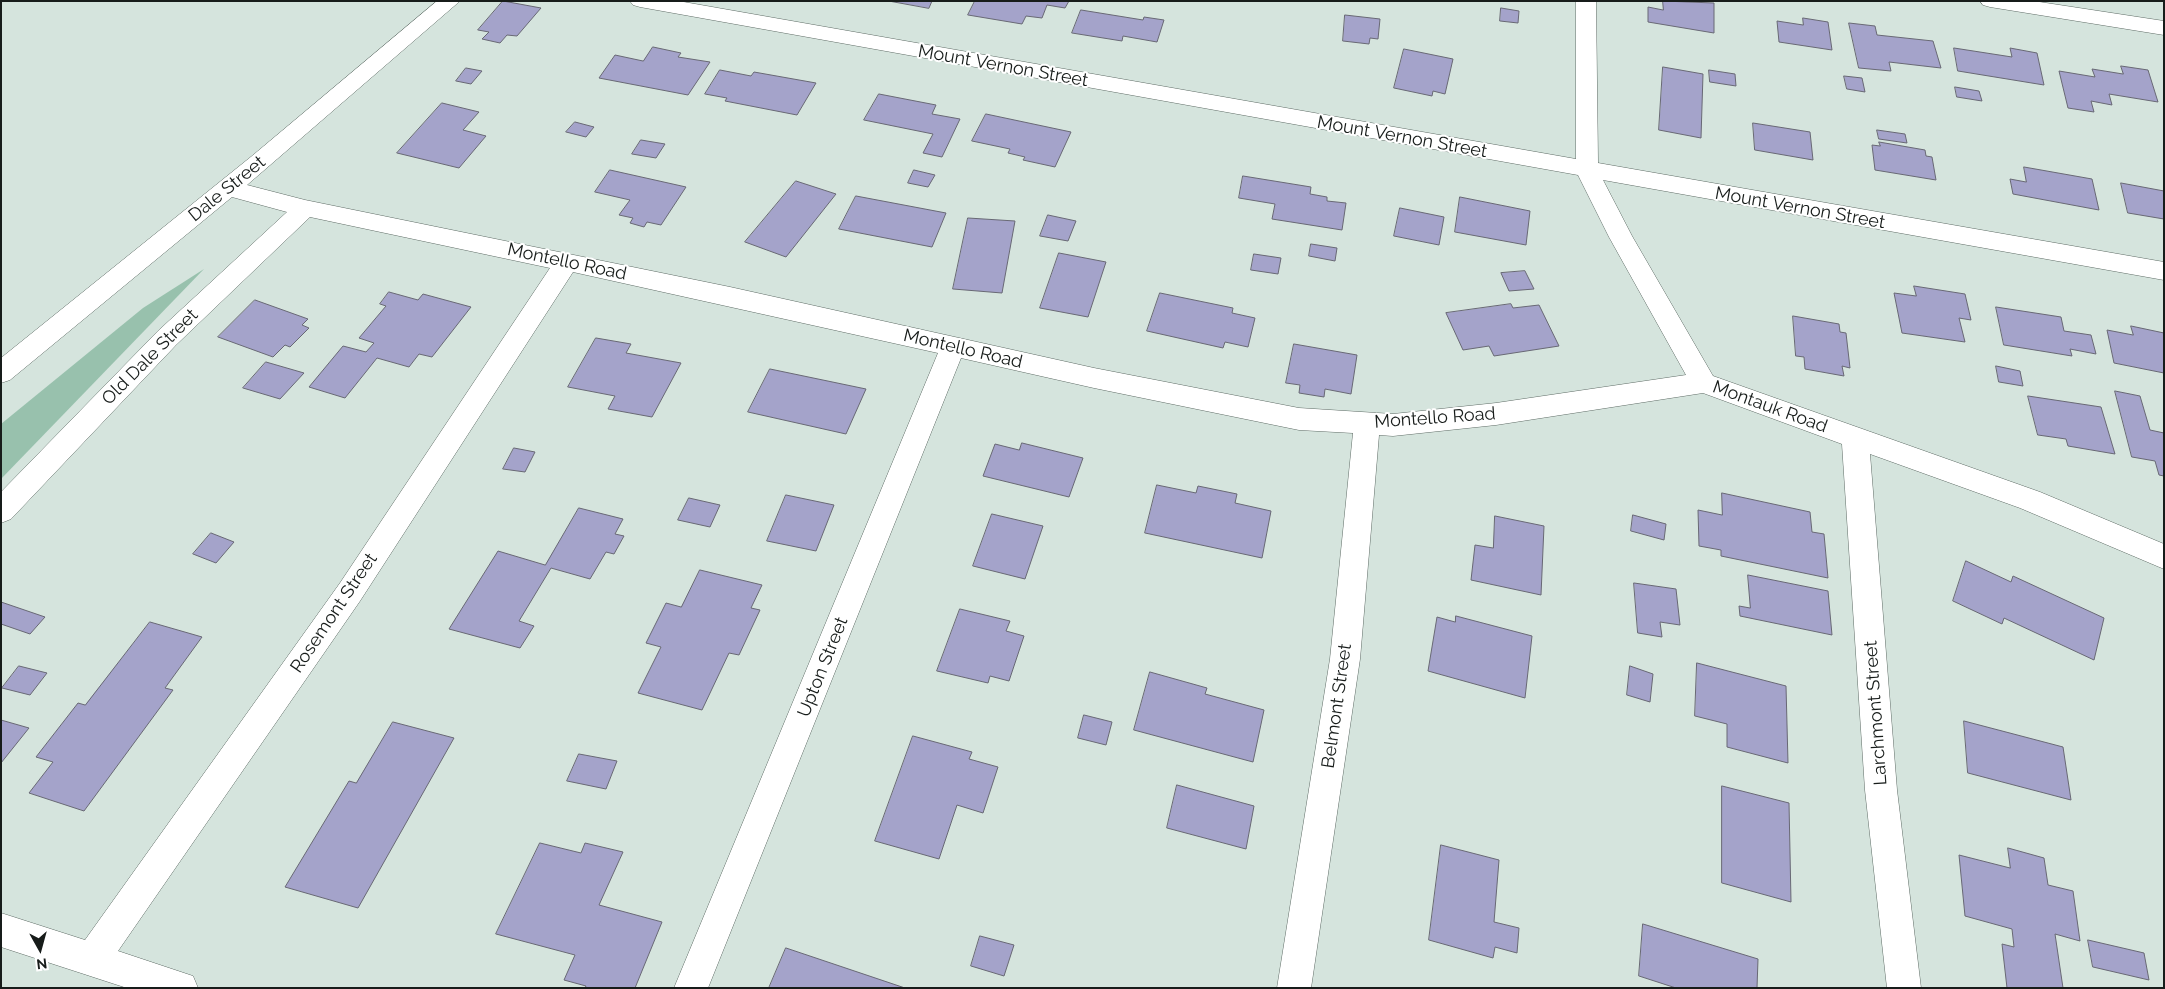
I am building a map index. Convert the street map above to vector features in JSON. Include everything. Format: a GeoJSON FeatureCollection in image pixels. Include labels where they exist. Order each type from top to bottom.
{"type":"FeatureCollection","features":[{"type":"Feature","properties":{"kind":"street","name":"Dale Street"},"geometry":{"type":"LineString","coordinates":[[1,372],[228,188],[450,1]]}},
{"type":"Feature","properties":{"kind":"street","name":"Mount Vernon Street"},"geometry":{"type":"LineString","coordinates":[[640,1],[2164,271]]}},
{"type":"Feature","properties":{"kind":"street","name":"Montauk Road"},"geometry":{"type":"LineString","coordinates":[[1586,1],[1587,170],[1621,237],[1704,383],[2030,500],[2164,557]]}},
{"type":"Feature","properties":{"kind":"street"},"geometry":{"type":"LineString","coordinates":[[1990,1],[2089,9],[2164,28]]}},
{"type":"Feature","properties":{"kind":"street","name":"Montello Road"},"geometry":{"type":"LineString","coordinates":[[228,188],[305,208],[567,262],[1094,378],[1299,419],[1393,425],[1496,414],[1704,383]]}},
{"type":"Feature","properties":{"kind":"street","name":"Old Dale Street"},"geometry":{"type":"LineString","coordinates":[[1,511],[166,338],[305,208]]}},
{"type":"Feature","properties":{"kind":"street","name":"Rosemont Street"},"geometry":{"type":"LineString","coordinates":[[92,959],[350,592],[567,262]]}},
{"type":"Feature","properties":{"kind":"street","name":"Upton Street"},"geometry":{"type":"LineString","coordinates":[[691,988],[953,346]]}},
{"type":"Feature","properties":{"kind":"street","name":"Belmont Street"},"geometry":{"type":"LineString","coordinates":[[1294,988],[1345,659],[1367,423]]}},
{"type":"Feature","properties":{"kind":"street","name":"Larchmont Street"},"geometry":{"type":"LineString","coordinates":[[1855,437],[1881,790],[1904,988]]}},
{"type":"Feature","properties":{"kind":"street"},"geometry":{"type":"LineString","coordinates":[[1,930],[181,988]]}},
{"type":"Feature","properties":{"kind":"green space"},"geometry":{"type":"Polygon","coordinates":[[[204,269],[1,479],[1,424],[143,308],[204,269]]]}},
{"type":"Feature","properties":{"kind":"building"},"geometry":{"type":"Polygon","coordinates":[[[503,1],[541,8],[517,36],[507,35],[500,43],[482,39],[489,32],[478,30],[503,1]]]}},
{"type":"Feature","properties":{"kind":"building"},"geometry":{"type":"Polygon","coordinates":[[[889,1],[932,1],[929,8],[889,1]]]}},
{"type":"Feature","properties":{"kind":"building"},"geometry":{"type":"Polygon","coordinates":[[[975,1],[1069,1],[1065,8],[1047,5],[1042,18],[1026,16],[1022,24],[968,15],[975,1]]]}},
{"type":"Feature","properties":{"kind":"building"},"geometry":{"type":"Polygon","coordinates":[[[1663,1],[1714,3],[1714,33],[1648,22],[1648,7],[1663,10],[1663,1]]]}},
{"type":"Feature","properties":{"kind":"building"},"geometry":{"type":"Polygon","coordinates":[[[1501,8],[1519,11],[1518,23],[1500,21],[1501,8]]]}},
{"type":"Feature","properties":{"kind":"building"},"geometry":{"type":"Polygon","coordinates":[[[1081,10],[1143,20],[1144,17],[1164,20],[1157,42],[1123,36],[1122,41],[1072,33],[1081,10]]]}},
{"type":"Feature","properties":{"kind":"building"},"geometry":{"type":"Polygon","coordinates":[[[1345,15],[1380,19],[1378,39],[1370,38],[1369,44],[1343,41],[1345,15]]]}},
{"type":"Feature","properties":{"kind":"building"},"geometry":{"type":"Polygon","coordinates":[[[1803,18],[1828,22],[1832,50],[1779,42],[1777,21],[1803,25],[1803,18]]]}},
{"type":"Feature","properties":{"kind":"building"},"geometry":{"type":"Polygon","coordinates":[[[1849,23],[1875,26],[1877,35],[1933,41],[1941,68],[1889,62],[1891,71],[1859,68],[1849,23]]]}},
{"type":"Feature","properties":{"kind":"building"},"geometry":{"type":"Polygon","coordinates":[[[653,47],[681,53],[678,57],[710,62],[688,95],[599,78],[615,55],[643,61],[653,47]]]}},
{"type":"Feature","properties":{"kind":"building"},"geometry":{"type":"Polygon","coordinates":[[[1954,48],[2012,57],[2010,48],[2037,53],[2044,85],[1958,71],[1954,48]]]}},
{"type":"Feature","properties":{"kind":"building"},"geometry":{"type":"Polygon","coordinates":[[[1404,49],[1453,59],[1445,94],[1433,91],[1432,96],[1394,88],[1404,49]]]}},
{"type":"Feature","properties":{"kind":"building"},"geometry":{"type":"Polygon","coordinates":[[[2121,66],[2148,70],[2158,102],[2109,94],[2112,105],[2091,101],[2094,112],[2068,108],[2059,71],[2095,77],[2092,69],[2123,74],[2121,66]]]}},
{"type":"Feature","properties":{"kind":"building"},"geometry":{"type":"Polygon","coordinates":[[[1663,67],[1703,74],[1701,138],[1659,130],[1663,67]]]}},
{"type":"Feature","properties":{"kind":"building"},"geometry":{"type":"Polygon","coordinates":[[[466,68],[482,71],[471,84],[456,81],[466,68]]]}},
{"type":"Feature","properties":{"kind":"building"},"geometry":{"type":"Polygon","coordinates":[[[720,70],[751,76],[754,72],[816,83],[797,115],[725,101],[727,98],[705,94],[720,70]]]}},
{"type":"Feature","properties":{"kind":"building"},"geometry":{"type":"Polygon","coordinates":[[[1709,70],[1735,74],[1736,86],[1710,82],[1709,70]]]}},
{"type":"Feature","properties":{"kind":"building"},"geometry":{"type":"Polygon","coordinates":[[[1844,76],[1862,78],[1865,92],[1847,89],[1844,76]]]}},
{"type":"Feature","properties":{"kind":"building"},"geometry":{"type":"Polygon","coordinates":[[[1955,87],[1979,91],[1982,101],[1957,97],[1955,87]]]}},
{"type":"Feature","properties":{"kind":"building"},"geometry":{"type":"Polygon","coordinates":[[[879,94],[936,105],[932,114],[960,119],[942,157],[923,153],[933,134],[864,120],[879,94]]]}},
{"type":"Feature","properties":{"kind":"building"},"geometry":{"type":"Polygon","coordinates":[[[442,103],[479,112],[463,130],[486,136],[459,168],[397,153],[442,103]]]}},
{"type":"Feature","properties":{"kind":"building"},"geometry":{"type":"Polygon","coordinates":[[[986,114],[1071,132],[1055,167],[1023,160],[1025,157],[1008,153],[1010,149],[972,141],[986,114]]]}},
{"type":"Feature","properties":{"kind":"building"},"geometry":{"type":"Polygon","coordinates":[[[575,122],[594,127],[586,137],[566,132],[575,122]]]}},
{"type":"Feature","properties":{"kind":"building"},"geometry":{"type":"Polygon","coordinates":[[[1753,123],[1810,132],[1813,160],[1755,150],[1753,123]]]}},
{"type":"Feature","properties":{"kind":"building"},"geometry":{"type":"Polygon","coordinates":[[[1877,130],[1905,134],[1907,143],[1879,139],[1877,130]]]}},
{"type":"Feature","properties":{"kind":"building"},"geometry":{"type":"Polygon","coordinates":[[[641,140],[665,144],[656,158],[632,154],[641,140]]]}},
{"type":"Feature","properties":{"kind":"building"},"geometry":{"type":"Polygon","coordinates":[[[1879,142],[1925,150],[1926,156],[1932,157],[1936,180],[1875,170],[1872,145],[1880,146],[1879,142]]]}},
{"type":"Feature","properties":{"kind":"building"},"geometry":{"type":"Polygon","coordinates":[[[2024,167],[2092,179],[2099,210],[2013,194],[2010,179],[2026,182],[2024,167]]]}},
{"type":"Feature","properties":{"kind":"building"},"geometry":{"type":"Polygon","coordinates":[[[610,170],[686,187],[661,225],[647,222],[644,227],[630,223],[633,218],[619,215],[630,200],[595,192],[610,170]]]}},
{"type":"Feature","properties":{"kind":"building"},"geometry":{"type":"Polygon","coordinates":[[[914,170],[935,175],[928,187],[908,183],[914,170]]]}},
{"type":"Feature","properties":{"kind":"building"},"geometry":{"type":"Polygon","coordinates":[[[1243,176],[1311,187],[1310,194],[1327,197],[1327,201],[1346,203],[1342,230],[1272,219],[1275,204],[1239,198],[1243,176]]]}},
{"type":"Feature","properties":{"kind":"building"},"geometry":{"type":"Polygon","coordinates":[[[796,181],[836,194],[786,257],[745,242],[796,181]]]}},
{"type":"Feature","properties":{"kind":"building"},"geometry":{"type":"Polygon","coordinates":[[[2121,183],[2164,191],[2164,219],[2128,213],[2121,183]]]}},
{"type":"Feature","properties":{"kind":"building"},"geometry":{"type":"Polygon","coordinates":[[[856,196],[946,213],[932,247],[839,229],[856,196]]]}},
{"type":"Feature","properties":{"kind":"building"},"geometry":{"type":"Polygon","coordinates":[[[1460,197],[1530,211],[1526,245],[1455,232],[1460,197]]]}},
{"type":"Feature","properties":{"kind":"building"},"geometry":{"type":"Polygon","coordinates":[[[1400,208],[1444,217],[1439,245],[1394,236],[1400,208]]]}},
{"type":"Feature","properties":{"kind":"building"},"geometry":{"type":"Polygon","coordinates":[[[1048,215],[1076,221],[1068,241],[1040,236],[1048,215]]]}},
{"type":"Feature","properties":{"kind":"building"},"geometry":{"type":"Polygon","coordinates":[[[968,218],[1015,221],[1002,293],[953,289],[968,218]]]}},
{"type":"Feature","properties":{"kind":"building"},"geometry":{"type":"Polygon","coordinates":[[[1311,244],[1337,248],[1335,261],[1309,256],[1311,244]]]}},
{"type":"Feature","properties":{"kind":"building"},"geometry":{"type":"Polygon","coordinates":[[[1059,253],[1106,262],[1088,317],[1040,308],[1059,253]]]}},
{"type":"Feature","properties":{"kind":"building"},"geometry":{"type":"Polygon","coordinates":[[[1254,254],[1281,258],[1278,274],[1251,270],[1254,254]]]}},
{"type":"Feature","properties":{"kind":"building"},"geometry":{"type":"Polygon","coordinates":[[[1525,271],[1534,289],[1509,291],[1501,273],[1525,271]]]}},
{"type":"Feature","properties":{"kind":"building"},"geometry":{"type":"Polygon","coordinates":[[[1914,286],[1965,294],[1971,320],[1959,318],[1965,342],[1902,333],[1894,293],[1916,296],[1914,286]]]}},
{"type":"Feature","properties":{"kind":"building"},"geometry":{"type":"Polygon","coordinates":[[[389,292],[418,300],[423,294],[471,307],[432,357],[419,354],[409,367],[377,358],[345,398],[309,387],[343,346],[366,352],[374,343],[359,338],[386,306],[380,304],[389,292]]]}},
{"type":"Feature","properties":{"kind":"building"},"geometry":{"type":"Polygon","coordinates":[[[1160,293],[1233,308],[1232,313],[1255,318],[1248,347],[1225,342],[1223,348],[1147,331],[1160,293]]]}},
{"type":"Feature","properties":{"kind":"building"},"geometry":{"type":"Polygon","coordinates":[[[255,300],[308,319],[302,325],[309,328],[290,347],[285,345],[273,357],[218,337],[255,300]]]}},
{"type":"Feature","properties":{"kind":"building"},"geometry":{"type":"Polygon","coordinates":[[[1511,304],[1513,308],[1539,305],[1559,346],[1494,356],[1489,346],[1463,350],[1446,313],[1511,304]]]}},
{"type":"Feature","properties":{"kind":"building"},"geometry":{"type":"Polygon","coordinates":[[[1996,307],[2061,317],[2064,331],[2091,335],[2096,354],[2070,349],[2072,356],[2004,345],[1996,307]]]}},
{"type":"Feature","properties":{"kind":"building"},"geometry":{"type":"Polygon","coordinates":[[[1793,316],[1839,324],[1840,332],[1846,333],[1850,368],[1842,366],[1844,376],[1805,369],[1804,357],[1796,356],[1793,316]]]}},
{"type":"Feature","properties":{"kind":"building"},"geometry":{"type":"Polygon","coordinates":[[[2131,326],[2164,333],[2164,373],[2114,363],[2107,330],[2133,335],[2131,326]]]}},
{"type":"Feature","properties":{"kind":"building"},"geometry":{"type":"Polygon","coordinates":[[[596,338],[631,344],[626,353],[681,363],[652,417],[608,409],[615,396],[568,387],[596,338]]]}},
{"type":"Feature","properties":{"kind":"building"},"geometry":{"type":"Polygon","coordinates":[[[1294,344],[1357,355],[1351,394],[1325,389],[1324,397],[1299,393],[1300,385],[1286,383],[1294,344]]]}},
{"type":"Feature","properties":{"kind":"building"},"geometry":{"type":"Polygon","coordinates":[[[266,362],[304,373],[280,399],[243,388],[266,362]]]}},
{"type":"Feature","properties":{"kind":"building"},"geometry":{"type":"Polygon","coordinates":[[[1996,366],[2020,371],[2023,386],[1999,382],[1996,366]]]}},
{"type":"Feature","properties":{"kind":"building"},"geometry":{"type":"Polygon","coordinates":[[[770,369],[866,389],[846,434],[748,412],[770,369]]]}},
{"type":"Feature","properties":{"kind":"building"},"geometry":{"type":"Polygon","coordinates":[[[2115,391],[2140,396],[2150,430],[2164,433],[2164,476],[2159,475],[2155,461],[2132,457],[2115,391]]]}},
{"type":"Feature","properties":{"kind":"building"},"geometry":{"type":"Polygon","coordinates":[[[2028,396],[2101,407],[2115,454],[2068,446],[2066,439],[2038,435],[2028,396]]]}},
{"type":"Feature","properties":{"kind":"building"},"geometry":{"type":"Polygon","coordinates":[[[1022,443],[1083,458],[1069,497],[983,476],[995,444],[1019,450],[1022,443]]]}},
{"type":"Feature","properties":{"kind":"building"},"geometry":{"type":"Polygon","coordinates":[[[514,448],[535,452],[525,472],[503,469],[514,448]]]}},
{"type":"Feature","properties":{"kind":"building"},"geometry":{"type":"Polygon","coordinates":[[[1157,485],[1196,493],[1198,486],[1237,494],[1235,503],[1271,511],[1262,558],[1145,533],[1157,485]]]}},
{"type":"Feature","properties":{"kind":"building"},"geometry":{"type":"Polygon","coordinates":[[[1722,493],[1810,512],[1812,532],[1824,534],[1828,578],[1721,556],[1721,550],[1699,546],[1698,510],[1722,515],[1722,493]]]}},
{"type":"Feature","properties":{"kind":"building"},"geometry":{"type":"Polygon","coordinates":[[[786,495],[834,505],[816,551],[767,541],[786,495]]]}},
{"type":"Feature","properties":{"kind":"building"},"geometry":{"type":"Polygon","coordinates":[[[689,498],[720,505],[710,527],[678,520],[689,498]]]}},
{"type":"Feature","properties":{"kind":"building"},"geometry":{"type":"Polygon","coordinates":[[[579,508],[623,519],[615,534],[624,536],[614,554],[606,552],[590,579],[551,568],[519,621],[534,626],[520,648],[449,629],[498,551],[545,565],[579,508]]]}},
{"type":"Feature","properties":{"kind":"building"},"geometry":{"type":"Polygon","coordinates":[[[992,514],[1043,526],[1025,579],[973,566],[992,514]]]}},
{"type":"Feature","properties":{"kind":"building"},"geometry":{"type":"Polygon","coordinates":[[[1633,515],[1666,524],[1664,540],[1631,531],[1633,515]]]}},
{"type":"Feature","properties":{"kind":"building"},"geometry":{"type":"Polygon","coordinates":[[[1495,516],[1544,526],[1541,595],[1471,580],[1475,545],[1493,548],[1495,516]]]}},
{"type":"Feature","properties":{"kind":"building"},"geometry":{"type":"Polygon","coordinates":[[[211,533],[234,542],[216,563],[193,554],[211,533]]]}},
{"type":"Feature","properties":{"kind":"building"},"geometry":{"type":"Polygon","coordinates":[[[1966,561],[2011,582],[2013,576],[2104,618],[2094,660],[2004,618],[2002,624],[1953,601],[1966,561]]]}},
{"type":"Feature","properties":{"kind":"building"},"geometry":{"type":"Polygon","coordinates":[[[700,570],[762,585],[751,608],[760,610],[739,655],[729,653],[702,710],[638,693],[661,647],[646,643],[666,603],[681,607],[700,570]]]}},
{"type":"Feature","properties":{"kind":"building"},"geometry":{"type":"Polygon","coordinates":[[[1748,575],[1828,591],[1832,635],[1740,616],[1739,606],[1750,608],[1748,575]]]}},
{"type":"Feature","properties":{"kind":"building"},"geometry":{"type":"Polygon","coordinates":[[[1634,583],[1676,589],[1680,625],[1660,622],[1662,637],[1638,633],[1634,583]]]}},
{"type":"Feature","properties":{"kind":"building"},"geometry":{"type":"Polygon","coordinates":[[[1,602],[45,617],[30,634],[1,624],[1,602]]]}},
{"type":"Feature","properties":{"kind":"building"},"geometry":{"type":"Polygon","coordinates":[[[960,609],[1010,621],[1006,631],[1024,636],[1009,681],[990,676],[988,683],[937,671],[960,609]]]}},
{"type":"Feature","properties":{"kind":"building"},"geometry":{"type":"Polygon","coordinates":[[[1456,616],[1532,636],[1525,698],[1428,671],[1437,617],[1455,622],[1456,616]]]}},
{"type":"Feature","properties":{"kind":"building"},"geometry":{"type":"Polygon","coordinates":[[[150,622],[202,637],[165,688],[173,690],[84,811],[29,793],[53,762],[36,757],[78,703],[85,705],[150,622]]]}},
{"type":"Feature","properties":{"kind":"building"},"geometry":{"type":"Polygon","coordinates":[[[1697,663],[1786,686],[1788,763],[1727,747],[1727,724],[1695,716],[1697,663]]]}},
{"type":"Feature","properties":{"kind":"building"},"geometry":{"type":"Polygon","coordinates":[[[19,666],[47,673],[30,695],[2,688],[19,666]]]}},
{"type":"Feature","properties":{"kind":"building"},"geometry":{"type":"Polygon","coordinates":[[[1630,666],[1653,674],[1650,702],[1627,695],[1630,666]]]}},
{"type":"Feature","properties":{"kind":"building"},"geometry":{"type":"Polygon","coordinates":[[[1150,672],[1207,688],[1205,694],[1264,710],[1253,762],[1134,730],[1150,672]]]}},
{"type":"Feature","properties":{"kind":"building"},"geometry":{"type":"Polygon","coordinates":[[[1084,715],[1112,722],[1106,745],[1078,738],[1084,715]]]}},
{"type":"Feature","properties":{"kind":"building"},"geometry":{"type":"Polygon","coordinates":[[[1,720],[29,728],[1,763],[1,720]]]}},
{"type":"Feature","properties":{"kind":"building"},"geometry":{"type":"Polygon","coordinates":[[[1964,721],[2063,747],[2071,800],[1968,773],[1964,721]]]}},
{"type":"Feature","properties":{"kind":"building"},"geometry":{"type":"Polygon","coordinates":[[[393,722],[454,738],[358,908],[285,887],[349,781],[356,783],[393,722]]]}},
{"type":"Feature","properties":{"kind":"building"},"geometry":{"type":"Polygon","coordinates":[[[913,736],[972,752],[969,759],[998,767],[983,813],[957,805],[939,859],[875,841],[913,736]]]}},
{"type":"Feature","properties":{"kind":"building"},"geometry":{"type":"Polygon","coordinates":[[[579,754],[617,761],[606,789],[567,781],[579,754]]]}},
{"type":"Feature","properties":{"kind":"building"},"geometry":{"type":"Polygon","coordinates":[[[1177,785],[1254,806],[1246,849],[1167,828],[1177,785]]]}},
{"type":"Feature","properties":{"kind":"building"},"geometry":{"type":"Polygon","coordinates":[[[1722,786],[1789,803],[1791,902],[1722,883],[1722,786]]]}},
{"type":"Feature","properties":{"kind":"building"},"geometry":{"type":"Polygon","coordinates":[[[540,843],[581,853],[585,843],[623,852],[599,905],[662,922],[635,988],[585,988],[586,986],[564,980],[575,955],[496,934],[540,843]]]}},
{"type":"Feature","properties":{"kind":"building"},"geometry":{"type":"Polygon","coordinates":[[[1441,845],[1499,860],[1494,922],[1519,928],[1517,953],[1495,947],[1493,958],[1429,940],[1441,845]]]}},
{"type":"Feature","properties":{"kind":"building"},"geometry":{"type":"Polygon","coordinates":[[[2008,848],[2044,858],[2048,885],[2073,891],[2080,941],[2055,934],[2063,988],[2007,988],[2002,944],[2014,947],[2012,929],[1965,916],[1959,855],[2010,868],[2008,848]]]}},
{"type":"Feature","properties":{"kind":"building"},"geometry":{"type":"Polygon","coordinates":[[[1643,924],[1758,959],[1757,988],[1676,988],[1639,976],[1643,924]]]}},
{"type":"Feature","properties":{"kind":"building"},"geometry":{"type":"Polygon","coordinates":[[[980,936],[1014,945],[1004,976],[971,966],[980,936]]]}},
{"type":"Feature","properties":{"kind":"building"},"geometry":{"type":"Polygon","coordinates":[[[2088,940],[2144,953],[2149,980],[2093,967],[2088,940]]]}},
{"type":"Feature","properties":{"kind":"building"},"geometry":{"type":"Polygon","coordinates":[[[786,948],[905,988],[769,988],[786,948]]]}}]}
